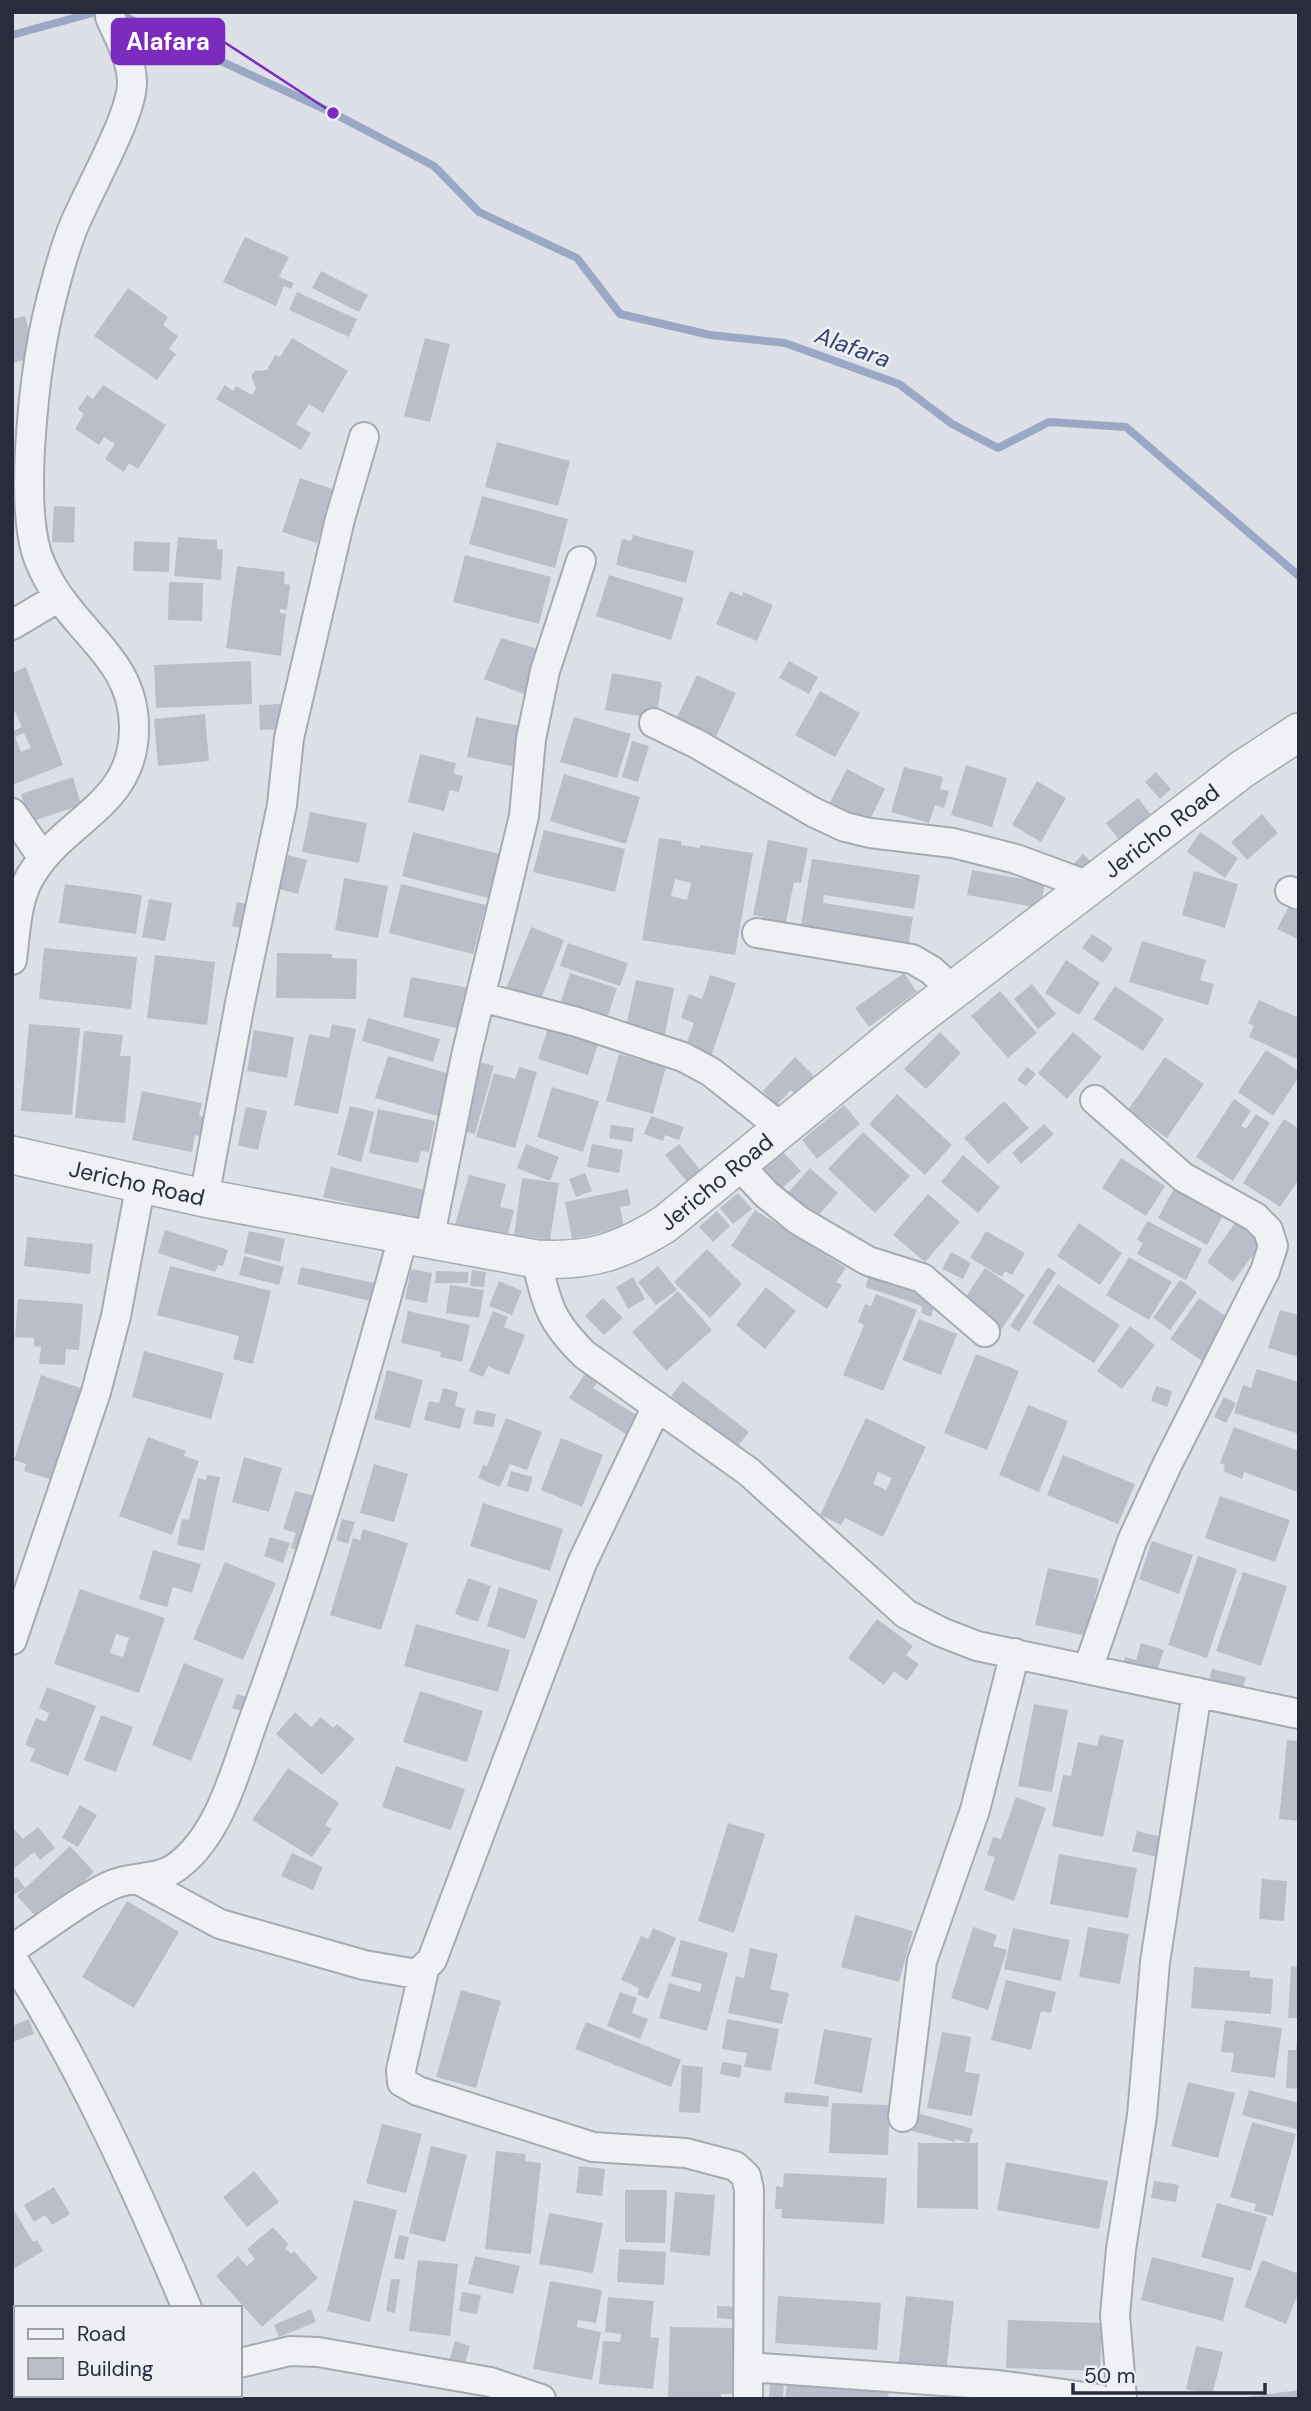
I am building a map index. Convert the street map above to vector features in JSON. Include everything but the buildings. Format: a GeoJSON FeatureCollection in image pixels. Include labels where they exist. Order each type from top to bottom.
{"type":"FeatureCollection","features":[{"type":"Feature","properties":{"kind":"street"},"geometry":{"type":"LineString","coordinates":[[12,960],[21,896],[43,858],[96,811],[116,788],[129,765],[135,729],[133,702],[121,671],[59,597],[36,551],[28,476],[48,311],[71,233],[125,115],[132,85],[130,62],[110,17],[111,12]]}},
{"type":"Feature","properties":{"kind":"street"},"geometry":{"type":"LineString","coordinates":[[204,1198],[240,1003],[282,805],[289,738],[340,519],[363,437]]}},
{"type":"Feature","properties":{"kind":"street"},"geometry":{"type":"LineString","coordinates":[[12,1949],[115,1883],[161,1876],[180,1865],[195,1849],[226,1794],[285,1635],[416,1239],[466,1056],[524,816],[531,739],[545,671],[581,561]]}},
{"type":"Feature","properties":{"kind":"street"},"geometry":{"type":"LineString","coordinates":[[12,625],[59,597]]}},
{"type":"Feature","properties":{"kind":"street"},"geometry":{"type":"LineString","coordinates":[[654,723],[699,745],[813,812],[845,827],[870,834],[953,843],[1016,859],[1089,886]]}},
{"type":"Feature","properties":{"kind":"street","name":"Jericho Road"},"geometry":{"type":"LineString","coordinates":[[12,1155],[204,1198],[416,1239],[536,1259],[570,1261],[607,1255],[634,1243],[665,1224],[953,990],[1241,770],[1299,732]]}},
{"type":"Feature","properties":{"kind":"street"},"geometry":{"type":"LineString","coordinates":[[12,813],[43,858]]}},
{"type":"Feature","properties":{"kind":"street"},"geometry":{"type":"LineString","coordinates":[[757,933],[912,959],[932,970],[953,990]]}},
{"type":"Feature","properties":{"kind":"street"},"geometry":{"type":"LineString","coordinates":[[481,997],[577,1022],[683,1057],[711,1072],[782,1128]]}},
{"type":"Feature","properties":{"kind":"street"},"geometry":{"type":"LineString","coordinates":[[1088,1669],[1132,1541],[1167,1465],[1265,1271],[1273,1247],[1268,1230],[1255,1217],[1182,1177],[1095,1100]]}},
{"type":"Feature","properties":{"kind":"street"},"geometry":{"type":"LineString","coordinates":[[738,1164],[766,1194],[797,1220],[867,1261],[922,1278],[985,1332]]}},
{"type":"Feature","properties":{"kind":"street"},"geometry":{"type":"LineString","coordinates":[[12,1640],[96,1392],[116,1316],[141,1183]]}},
{"type":"Feature","properties":{"kind":"street"},"geometry":{"type":"LineString","coordinates":[[536,1259],[548,1311],[564,1334],[585,1355],[749,1472],[906,1614],[976,1646],[1299,1714]]}},
{"type":"Feature","properties":{"kind":"street"},"geometry":{"type":"LineString","coordinates":[[136,1879],[220,1924],[364,1965],[417,1975],[424,1970],[432,1960],[582,1563],[657,1406]]}},
{"type":"Feature","properties":{"kind":"street"},"geometry":{"type":"LineString","coordinates":[[903,2117],[922,1961],[975,1810],[1015,1653]]}},
{"type":"Feature","properties":{"kind":"street"},"geometry":{"type":"LineString","coordinates":[[1122,2399],[1115,2315],[1121,2249],[1142,2116],[1156,1962],[1197,1692]]}},
{"type":"Feature","properties":{"kind":"street"},"geometry":{"type":"LineString","coordinates":[[12,1958],[47,2012],[131,2180],[186,2306]]}},
{"type":"Feature","properties":{"kind":"street"},"geometry":{"type":"LineString","coordinates":[[424,1970],[401,2070],[402,2082],[418,2091],[593,2147],[686,2153],[735,2166],[746,2176],[749,2190],[748,2399]]}},
{"type":"Feature","properties":{"kind":"street"},"geometry":{"type":"LineString","coordinates":[[242,2363],[290,2351],[318,2352],[490,2382],[541,2399]]}},
{"type":"Feature","properties":{"kind":"street"},"geometry":{"type":"LineString","coordinates":[[749,2367],[998,2385],[1099,2399]]}},
{"type":"Feature","properties":{"kind":"waterway","name":"Alafara"},"geometry":{"type":"LineString","coordinates":[[12,35],[96,12]]}},
{"type":"Feature","properties":{"kind":"waterway","name":"Alafara"},"geometry":{"type":"LineString","coordinates":[[117,13],[333,113],[434,166],[479,212],[577,258],[620,314],[710,335],[785,343],[899,384],[952,424],[998,448],[1049,422],[1126,427],[1299,576]]}},
{"type":"Feature","properties":{"kind":"place","name":"Alafara"},"geometry":{"type":"Point","coordinates":[333,113]}}]}
